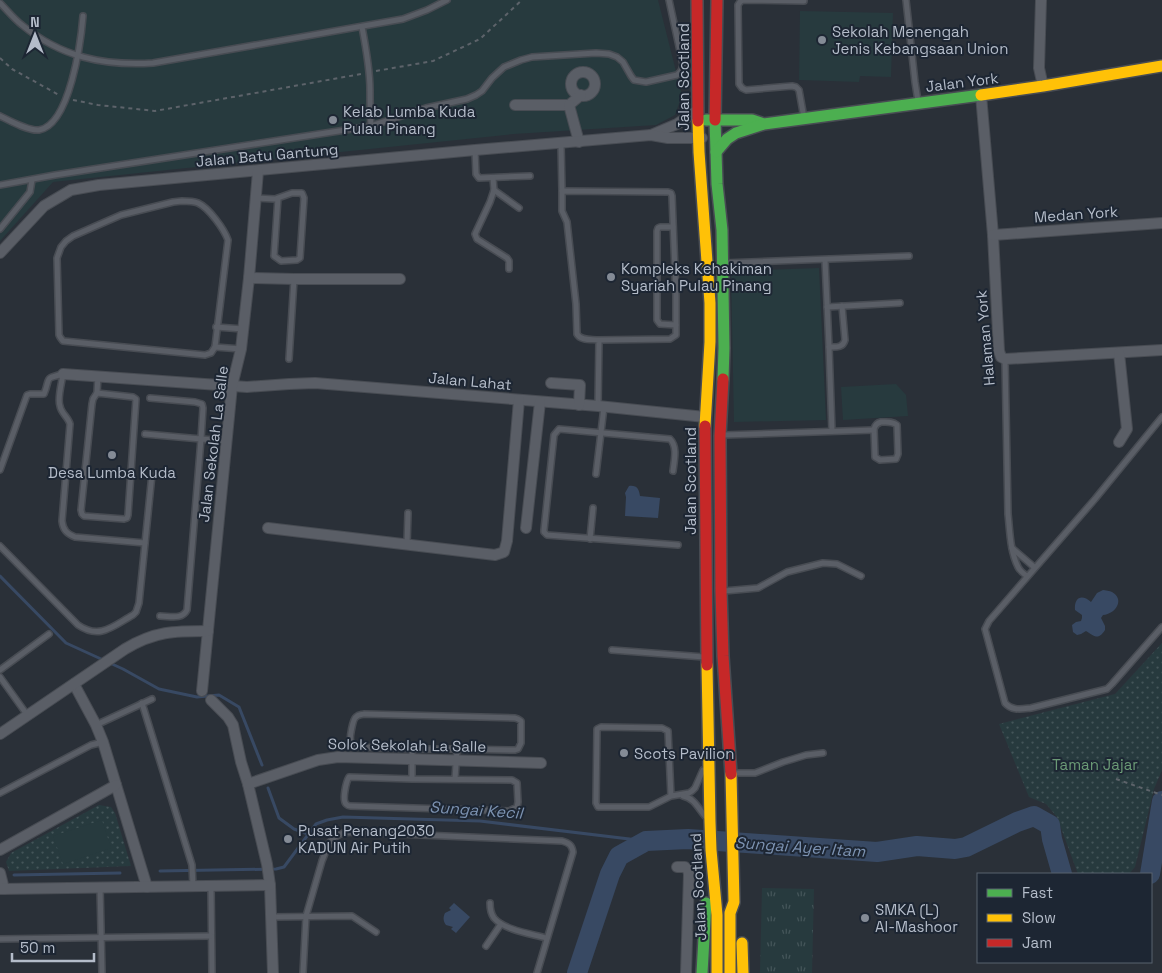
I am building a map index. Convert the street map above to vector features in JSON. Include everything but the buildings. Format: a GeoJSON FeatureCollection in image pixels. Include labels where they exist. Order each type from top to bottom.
{"type":"FeatureCollection","features":[{"type":"Feature","properties":{"kind":"main road","name":"Jalan Scotland"},"geometry":{"type":"LineString","coordinates":[[697,0],[698,138],[710,303],[710,342],[705,417],[707,657],[710,824],[717,915],[717,968]]}},
{"type":"Feature","properties":{"kind":"main road","name":"Jalan Scotland"},"geometry":{"type":"LineString","coordinates":[[718,0],[715,138],[722,230],[724,348],[720,436],[721,591],[723,656],[731,774],[734,902],[730,913],[730,967]]}},
{"type":"Feature","properties":{"kind":"main road","name":"Jalan York"},"geometry":{"type":"LineString","coordinates":[[716,152],[727,139],[736,133],[764,124],[1043,86],[1162,66]]}},
{"type":"Feature","properties":{"kind":"main road","name":"Jalan York"},"geometry":{"type":"LineString","coordinates":[[698,116],[715,120],[752,120],[764,124]]}},
{"type":"Feature","properties":{"kind":"main road"},"geometry":{"type":"LineString","coordinates":[[702,973],[711,850]]}},
{"type":"Feature","properties":{"kind":"main road"},"geometry":{"type":"LineString","coordinates":[[734,902],[740,913],[743,973]]}},
{"type":"Feature","properties":{"kind":"street"},"geometry":{"type":"LineString","coordinates":[[1041,0],[1039,68],[1043,86]]}},
{"type":"Feature","properties":{"kind":"street"},"geometry":{"type":"LineString","coordinates":[[515,105],[569,105],[582,95]]}},
{"type":"Feature","properties":{"kind":"street","name":"Halaman York"},"geometry":{"type":"LineString","coordinates":[[981,95],[993,235],[999,351],[1005,359]]}},
{"type":"Feature","properties":{"kind":"street"},"geometry":{"type":"LineString","coordinates":[[569,105],[579,142]]}},
{"type":"Feature","properties":{"kind":"street","name":"Jalan Batu Gantung"},"geometry":{"type":"LineString","coordinates":[[651,135],[684,120],[698,116]]}},
{"type":"Feature","properties":{"kind":"street","name":"Jalan Batu Gantung"},"geometry":{"type":"LineString","coordinates":[[0,253],[44,206],[72,190],[99,185],[651,135],[668,138],[715,138]]}},
{"type":"Feature","properties":{"kind":"street","name":"Jalan Sekolah La Salle"},"geometry":{"type":"LineString","coordinates":[[202,691],[232,386],[241,349],[258,170]]}},
{"type":"Feature","properties":{"kind":"street","name":"Medan York"},"geometry":{"type":"LineString","coordinates":[[993,235],[1162,223]]}},
{"type":"Feature","properties":{"kind":"street"},"geometry":{"type":"LineString","coordinates":[[249,278],[400,279]]}},
{"type":"Feature","properties":{"kind":"street"},"geometry":{"type":"LineString","coordinates":[[1005,359],[1162,350]]}},
{"type":"Feature","properties":{"kind":"street"},"geometry":{"type":"LineString","coordinates":[[1120,352],[1127,429],[1120,442]]}},
{"type":"Feature","properties":{"kind":"street","name":"Jalan Lahat"},"geometry":{"type":"LineString","coordinates":[[63,374],[247,387],[315,383],[705,417]]}},
{"type":"Feature","properties":{"kind":"street"},"geometry":{"type":"LineString","coordinates":[[551,383],[580,385],[579,405]]}},
{"type":"Feature","properties":{"kind":"street"},"geometry":{"type":"LineString","coordinates":[[268,528],[495,555],[504,552],[507,541],[518,400]]}},
{"type":"Feature","properties":{"kind":"street"},"geometry":{"type":"LineString","coordinates":[[526,528],[540,402]]}},
{"type":"Feature","properties":{"kind":"street"},"geometry":{"type":"LineString","coordinates":[[0,734],[125,648],[140,640],[157,634],[177,631],[208,631]]}},
{"type":"Feature","properties":{"kind":"street"},"geometry":{"type":"LineString","coordinates":[[74,684],[103,742],[147,887]]}},
{"type":"Feature","properties":{"kind":"street"},"geometry":{"type":"LineString","coordinates":[[211,700],[228,717],[233,725],[267,864],[270,884],[273,973]]}},
{"type":"Feature","properties":{"kind":"street","name":"Solok Sekolah La Salle"},"geometry":{"type":"LineString","coordinates":[[248,784],[318,760],[338,757],[412,754],[456,760],[541,763]]}},
{"type":"Feature","properties":{"kind":"street"},"geometry":{"type":"LineString","coordinates":[[0,850],[116,785]]}},
{"type":"Feature","properties":{"kind":"street"},"geometry":{"type":"LineString","coordinates":[[677,868],[686,868],[689,874],[686,973]]}},
{"type":"Feature","properties":{"kind":"street"},"geometry":{"type":"LineString","coordinates":[[0,873],[2,889],[147,887],[193,882],[211,886],[270,884]]}},
{"type":"Feature","properties":{"kind":"lane"},"geometry":{"type":"LineString","coordinates":[[0,3],[20,24],[42,40],[60,49],[77,56],[130,65],[153,63],[403,19],[447,0]]}},
{"type":"Feature","properties":{"kind":"lane"},"geometry":{"type":"LineString","coordinates":[[0,185],[371,126],[426,108],[467,99],[482,91],[504,67],[532,57],[596,53],[610,54],[623,62],[634,80],[646,82],[677,75],[681,71],[682,65],[670,0]]}},
{"type":"Feature","properties":{"kind":"lane"},"geometry":{"type":"LineString","coordinates":[[804,1],[743,0],[738,5],[739,84],[746,90],[796,87],[799,90],[804,118]]}},
{"type":"Feature","properties":{"kind":"lane"},"geometry":{"type":"LineString","coordinates":[[906,0],[918,102]]}},
{"type":"Feature","properties":{"kind":"lane"},"geometry":{"type":"LineString","coordinates":[[0,116],[35,130],[42,130],[53,123],[65,104],[75,67],[83,16]]}},
{"type":"Feature","properties":{"kind":"lane"},"geometry":{"type":"LineString","coordinates":[[362,27],[370,89],[369,113],[371,126]]}},
{"type":"Feature","properties":{"kind":"lane"},"geometry":{"type":"LineString","coordinates":[[561,144],[562,210],[566,222],[578,337],[599,340],[670,339],[674,337],[676,325],[674,227],[671,193],[562,190]]}},
{"type":"Feature","properties":{"kind":"lane"},"geometry":{"type":"LineString","coordinates":[[474,150],[476,176],[481,179],[530,176]]}},
{"type":"Feature","properties":{"kind":"lane"},"geometry":{"type":"LineString","coordinates":[[494,178],[494,190],[490,202],[474,234],[477,239],[507,258],[509,270]]}},
{"type":"Feature","properties":{"kind":"lane"},"geometry":{"type":"LineString","coordinates":[[0,229],[30,192],[32,180]]}},
{"type":"Feature","properties":{"kind":"lane"},"geometry":{"type":"LineString","coordinates":[[494,190],[519,208]]}},
{"type":"Feature","properties":{"kind":"lane"},"geometry":{"type":"LineString","coordinates":[[256,198],[278,198],[292,193],[302,194],[304,198],[300,258],[297,260],[281,261],[274,256],[278,198]]}},
{"type":"Feature","properties":{"kind":"lane"},"geometry":{"type":"LineString","coordinates":[[173,202],[192,202],[204,207],[221,226],[228,240],[215,347],[209,355],[205,355],[63,341],[59,334],[57,266],[61,247],[73,236],[121,215],[173,202]]}},
{"type":"Feature","properties":{"kind":"lane"},"geometry":{"type":"LineString","coordinates":[[674,227],[660,227],[656,231],[657,320],[662,325],[676,325]]}},
{"type":"Feature","properties":{"kind":"lane"},"geometry":{"type":"LineString","coordinates":[[722,263],[909,256]]}},
{"type":"Feature","properties":{"kind":"lane"},"geometry":{"type":"LineString","coordinates":[[825,260],[832,431]]}},
{"type":"Feature","properties":{"kind":"lane"},"geometry":{"type":"LineString","coordinates":[[289,359],[294,279]]}},
{"type":"Feature","properties":{"kind":"lane"},"geometry":{"type":"LineString","coordinates":[[827,307],[900,303]]}},
{"type":"Feature","properties":{"kind":"lane"},"geometry":{"type":"LineString","coordinates":[[829,347],[842,346],[845,340],[842,306]]}},
{"type":"Feature","properties":{"kind":"lane"},"geometry":{"type":"LineString","coordinates":[[216,327],[243,329]]}},
{"type":"Feature","properties":{"kind":"lane"},"geometry":{"type":"LineString","coordinates":[[596,474],[601,433],[599,340]]}},
{"type":"Feature","properties":{"kind":"lane"},"geometry":{"type":"LineString","coordinates":[[215,347],[241,349]]}},
{"type":"Feature","properties":{"kind":"lane","name":"Halaman York"},"geometry":{"type":"LineString","coordinates":[[1005,359],[1008,514],[1012,548],[1019,569],[1027,576]]}},
{"type":"Feature","properties":{"kind":"lane"},"geometry":{"type":"LineString","coordinates":[[0,470],[27,395],[44,394],[48,379],[63,374],[59,402],[70,424],[63,527],[69,535],[75,537],[145,543]]}},
{"type":"Feature","properties":{"kind":"lane"},"geometry":{"type":"LineString","coordinates":[[97,393],[133,397],[137,403],[128,515],[124,519],[84,516],[82,514],[92,404],[97,393],[98,376]]}},
{"type":"Feature","properties":{"kind":"lane"},"geometry":{"type":"LineString","coordinates":[[150,398],[195,402],[202,404],[203,408],[187,610],[181,617],[160,616]]}},
{"type":"Feature","properties":{"kind":"lane"},"geometry":{"type":"LineString","coordinates":[[1162,417],[989,621],[986,626],[986,633],[1003,700],[1010,708],[1019,709],[1031,708],[1107,689],[1162,627]]}},
{"type":"Feature","properties":{"kind":"lane"},"geometry":{"type":"LineString","coordinates":[[880,422],[891,422],[897,425],[898,454],[896,459],[880,460],[875,457],[874,430],[875,426],[880,422]]}},
{"type":"Feature","properties":{"kind":"lane"},"geometry":{"type":"LineString","coordinates":[[673,471],[675,447],[670,439],[559,430],[554,435],[544,532],[547,535],[678,545]]}},
{"type":"Feature","properties":{"kind":"lane"},"geometry":{"type":"LineString","coordinates":[[720,436],[874,430]]}},
{"type":"Feature","properties":{"kind":"lane"},"geometry":{"type":"LineString","coordinates":[[145,434],[227,441]]}},
{"type":"Feature","properties":{"kind":"lane"},"geometry":{"type":"LineString","coordinates":[[0,546],[78,625],[94,633],[104,631],[133,615],[139,603],[152,474]]}},
{"type":"Feature","properties":{"kind":"lane"},"geometry":{"type":"LineString","coordinates":[[590,538],[593,508]]}},
{"type":"Feature","properties":{"kind":"lane"},"geometry":{"type":"LineString","coordinates":[[407,545],[408,513]]}},
{"type":"Feature","properties":{"kind":"lane"},"geometry":{"type":"LineString","coordinates":[[1012,548],[1034,567]]}},
{"type":"Feature","properties":{"kind":"lane"},"geometry":{"type":"LineString","coordinates":[[721,591],[758,588],[787,572],[823,563],[837,564],[861,576]]}},
{"type":"Feature","properties":{"kind":"lane"},"geometry":{"type":"LineString","coordinates":[[0,670],[49,634]]}},
{"type":"Feature","properties":{"kind":"lane"},"geometry":{"type":"LineString","coordinates":[[612,650],[707,657]]}},
{"type":"Feature","properties":{"kind":"lane"},"geometry":{"type":"LineString","coordinates":[[0,677],[28,716]]}},
{"type":"Feature","properties":{"kind":"lane"},"geometry":{"type":"LineString","coordinates":[[96,725],[152,698]]}},
{"type":"Feature","properties":{"kind":"lane"},"geometry":{"type":"LineString","coordinates":[[142,703],[192,865],[193,882]]}},
{"type":"Feature","properties":{"kind":"lane"},"geometry":{"type":"LineString","coordinates":[[364,714],[515,718],[522,725],[521,743],[518,749],[457,749],[412,754],[353,746],[350,740],[354,719],[364,714]]}},
{"type":"Feature","properties":{"kind":"lane"},"geometry":{"type":"LineString","coordinates":[[670,796],[668,731],[662,728],[601,727],[596,729],[596,803],[598,807],[649,807],[670,796],[689,797],[710,824]]}},
{"type":"Feature","properties":{"kind":"lane"},"geometry":{"type":"LineString","coordinates":[[0,793],[91,745],[103,742]]}},
{"type":"Feature","properties":{"kind":"lane"},"geometry":{"type":"LineString","coordinates":[[455,779],[457,749]]}},
{"type":"Feature","properties":{"kind":"lane"},"geometry":{"type":"LineString","coordinates":[[731,774],[755,773],[806,755],[823,753]]}},
{"type":"Feature","properties":{"kind":"lane"},"geometry":{"type":"LineString","coordinates":[[412,754],[412,779]]}},
{"type":"Feature","properties":{"kind":"lane"},"geometry":{"type":"LineString","coordinates":[[680,796],[689,794],[695,788],[709,758]]}},
{"type":"Feature","properties":{"kind":"lane"},"geometry":{"type":"LineString","coordinates":[[349,777],[412,779],[515,781],[518,786],[517,807],[510,812],[350,806],[345,803],[346,782],[349,777]]}},
{"type":"Feature","properties":{"kind":"lane"},"geometry":{"type":"LineString","coordinates":[[303,973],[306,916],[322,861],[329,843],[335,837],[351,832],[562,841],[570,844],[573,852],[537,973]]}},
{"type":"Feature","properties":{"kind":"lane"},"geometry":{"type":"LineString","coordinates":[[211,886],[212,973]]}},
{"type":"Feature","properties":{"kind":"lane"},"geometry":{"type":"LineString","coordinates":[[100,888],[102,973]]}},
{"type":"Feature","properties":{"kind":"lane"},"geometry":{"type":"LineString","coordinates":[[490,904],[490,911],[501,924],[546,938]]}},
{"type":"Feature","properties":{"kind":"lane"},"geometry":{"type":"LineString","coordinates":[[271,917],[352,916],[376,932]]}},
{"type":"Feature","properties":{"kind":"lane"},"geometry":{"type":"LineString","coordinates":[[486,946],[501,924]]}},
{"type":"Feature","properties":{"kind":"lane"},"geometry":{"type":"LineString","coordinates":[[0,939],[211,936]]}},
{"type":"Feature","properties":{"kind":"path"},"geometry":{"type":"LineString","coordinates":[[0,58],[12,69],[60,96],[98,105],[155,111],[433,61],[480,39],[522,0]]}},
{"type":"Feature","properties":{"kind":"path"},"geometry":{"type":"LineString","coordinates":[[1116,779],[1162,795]]}},
{"type":"Feature","properties":{"kind":"green space","name":"Kelab Lumba Kuda Pulau Pinang"},"geometry":{"type":"Polygon","coordinates":[[[0,0],[658,0],[682,95],[675,115],[656,125],[514,134],[53,182],[0,241],[0,0]]]}},
{"type":"Feature","properties":{"kind":"green space"},"geometry":{"type":"Polygon","coordinates":[[[800,11],[893,13],[891,77],[860,76],[859,82],[799,80],[800,11]]]}},
{"type":"Feature","properties":{"kind":"green space"},"geometry":{"type":"Polygon","coordinates":[[[819,268],[826,420],[734,422],[731,271],[819,268]]]}},
{"type":"Feature","properties":{"kind":"green space"},"geometry":{"type":"Polygon","coordinates":[[[896,384],[906,395],[908,416],[843,420],[841,387],[896,384]]]}},
{"type":"Feature","properties":{"kind":"green space","name":"Taman Jajar"},"geometry":{"type":"Polygon","coordinates":[[[1162,643],[1162,770],[1154,789],[1135,867],[1130,873],[1078,873],[1057,817],[1046,804],[1029,797],[999,724],[1115,694],[1162,643]]]}},
{"type":"Feature","properties":{"kind":"green space"},"geometry":{"type":"Polygon","coordinates":[[[99,805],[111,807],[115,813],[131,866],[9,871],[6,862],[11,853],[99,805]]]}},
{"type":"Feature","properties":{"kind":"green space"},"geometry":{"type":"Polygon","coordinates":[[[102,820],[111,848],[63,864],[53,836],[102,820]]]}},
{"type":"Feature","properties":{"kind":"green space"},"geometry":{"type":"Polygon","coordinates":[[[762,888],[814,889],[812,973],[760,973],[762,888]]]}},
{"type":"Feature","properties":{"kind":"water"},"geometry":{"type":"Polygon","coordinates":[[[629,486],[637,488],[640,496],[660,498],[658,518],[625,516],[625,493],[629,486]]]}},
{"type":"Feature","properties":{"kind":"water"},"geometry":{"type":"Polygon","coordinates":[[[1103,590],[1111,592],[1118,598],[1115,609],[1101,618],[1105,630],[1100,636],[1094,636],[1086,631],[1077,635],[1073,632],[1072,625],[1081,621],[1082,615],[1075,610],[1077,600],[1085,598],[1091,602],[1097,593],[1103,590]]]}},
{"type":"Feature","properties":{"kind":"water"},"geometry":{"type":"Polygon","coordinates":[[[454,903],[470,917],[456,933],[451,929],[453,927],[446,925],[444,922],[445,913],[451,910],[449,908],[454,903]]]}},
{"type":"Feature","properties":{"kind":"waterway","name":"Sungai Kecil"},"geometry":{"type":"LineString","coordinates":[[0,576],[66,643],[123,669],[159,689],[197,697],[219,695],[239,707],[262,765]]}},
{"type":"Feature","properties":{"kind":"waterway","name":"Sungai Kecil"},"geometry":{"type":"LineString","coordinates":[[268,788],[279,818],[294,829],[308,834]]}},
{"type":"Feature","properties":{"kind":"waterway","name":"Sungai Ayer Itam"},"geometry":{"type":"LineString","coordinates":[[1150,873],[1162,801]]}},
{"type":"Feature","properties":{"kind":"waterway","name":"Sungai Ayer Itam"},"geometry":{"type":"LineString","coordinates":[[577,973],[610,874],[619,856],[646,841],[688,839],[877,852],[917,846],[955,849],[966,847],[1017,822],[1034,816],[1050,825],[1062,873]]}},
{"type":"Feature","properties":{"kind":"waterway","name":"Sungai Kecil"},"geometry":{"type":"LineString","coordinates":[[160,871],[276,869],[284,867],[316,824],[343,817],[480,821],[646,841]]}},
{"type":"Feature","properties":{"kind":"waterway","name":"Sungai Kecil"},"geometry":{"type":"LineString","coordinates":[[14,875],[120,873]]}},
{"type":"Feature","properties":{"kind":"traffic: fast"},"geometry":{"type":"LineString","coordinates":[[716,152],[727,139],[736,133],[764,124],[981,95]]}},
{"type":"Feature","properties":{"kind":"traffic: fast"},"geometry":{"type":"LineString","coordinates":[[706,120],[752,120],[761,123]]}},
{"type":"Feature","properties":{"kind":"traffic: fast"},"geometry":{"type":"LineString","coordinates":[[715,120],[717,184],[722,230],[723,379]]}},
{"type":"Feature","properties":{"kind":"traffic: fast"},"geometry":{"type":"LineString","coordinates":[[702,973],[706,903]]}},
{"type":"Feature","properties":{"kind":"traffic: slow"},"geometry":{"type":"LineString","coordinates":[[981,95],[1162,66]]}},
{"type":"Feature","properties":{"kind":"traffic: slow"},"geometry":{"type":"LineString","coordinates":[[698,121],[710,303],[710,342],[705,426]]}},
{"type":"Feature","properties":{"kind":"traffic: slow"},"geometry":{"type":"LineString","coordinates":[[707,665],[710,822],[717,915],[717,973]]}},
{"type":"Feature","properties":{"kind":"traffic: slow"},"geometry":{"type":"LineString","coordinates":[[730,973],[730,913],[734,902],[731,774]]}},
{"type":"Feature","properties":{"kind":"traffic: slow"},"geometry":{"type":"LineString","coordinates":[[742,943],[743,973]]}},
{"type":"Feature","properties":{"kind":"traffic: jam"},"geometry":{"type":"LineString","coordinates":[[697,0],[698,121]]}},
{"type":"Feature","properties":{"kind":"traffic: jam"},"geometry":{"type":"LineString","coordinates":[[715,120],[717,0]]}},
{"type":"Feature","properties":{"kind":"traffic: jam"},"geometry":{"type":"LineString","coordinates":[[723,379],[720,436],[721,591],[723,656],[731,774]]}},
{"type":"Feature","properties":{"kind":"traffic: jam"},"geometry":{"type":"LineString","coordinates":[[705,426],[707,665]]}},
{"type":"Feature","properties":{"kind":"place","name":"Sekolah Menengah Jenis Kebangsaan Union"},"geometry":{"type":"Point","coordinates":[822,40]}},
{"type":"Feature","properties":{"kind":"place","name":"Kelab Lumba Kuda Pulau Pinang"},"geometry":{"type":"Point","coordinates":[333,120]}},
{"type":"Feature","properties":{"kind":"place","name":"Kompleks Kehakiman Syariah Pulau Pinang"},"geometry":{"type":"Point","coordinates":[611,277]}},
{"type":"Feature","properties":{"kind":"place","name":"Desa Lumba Kuda"},"geometry":{"type":"Point","coordinates":[112,455]}},
{"type":"Feature","properties":{"kind":"place","name":"Scots Pavilion"},"geometry":{"type":"Point","coordinates":[624,753]}},
{"type":"Feature","properties":{"kind":"place","name":"Pusat Penang2030 KADUN Air Putih"},"geometry":{"type":"Point","coordinates":[288,839]}},
{"type":"Feature","properties":{"kind":"place","name":"SMKA (L) Al-Mashoor"},"geometry":{"type":"Point","coordinates":[865,918]}}]}
